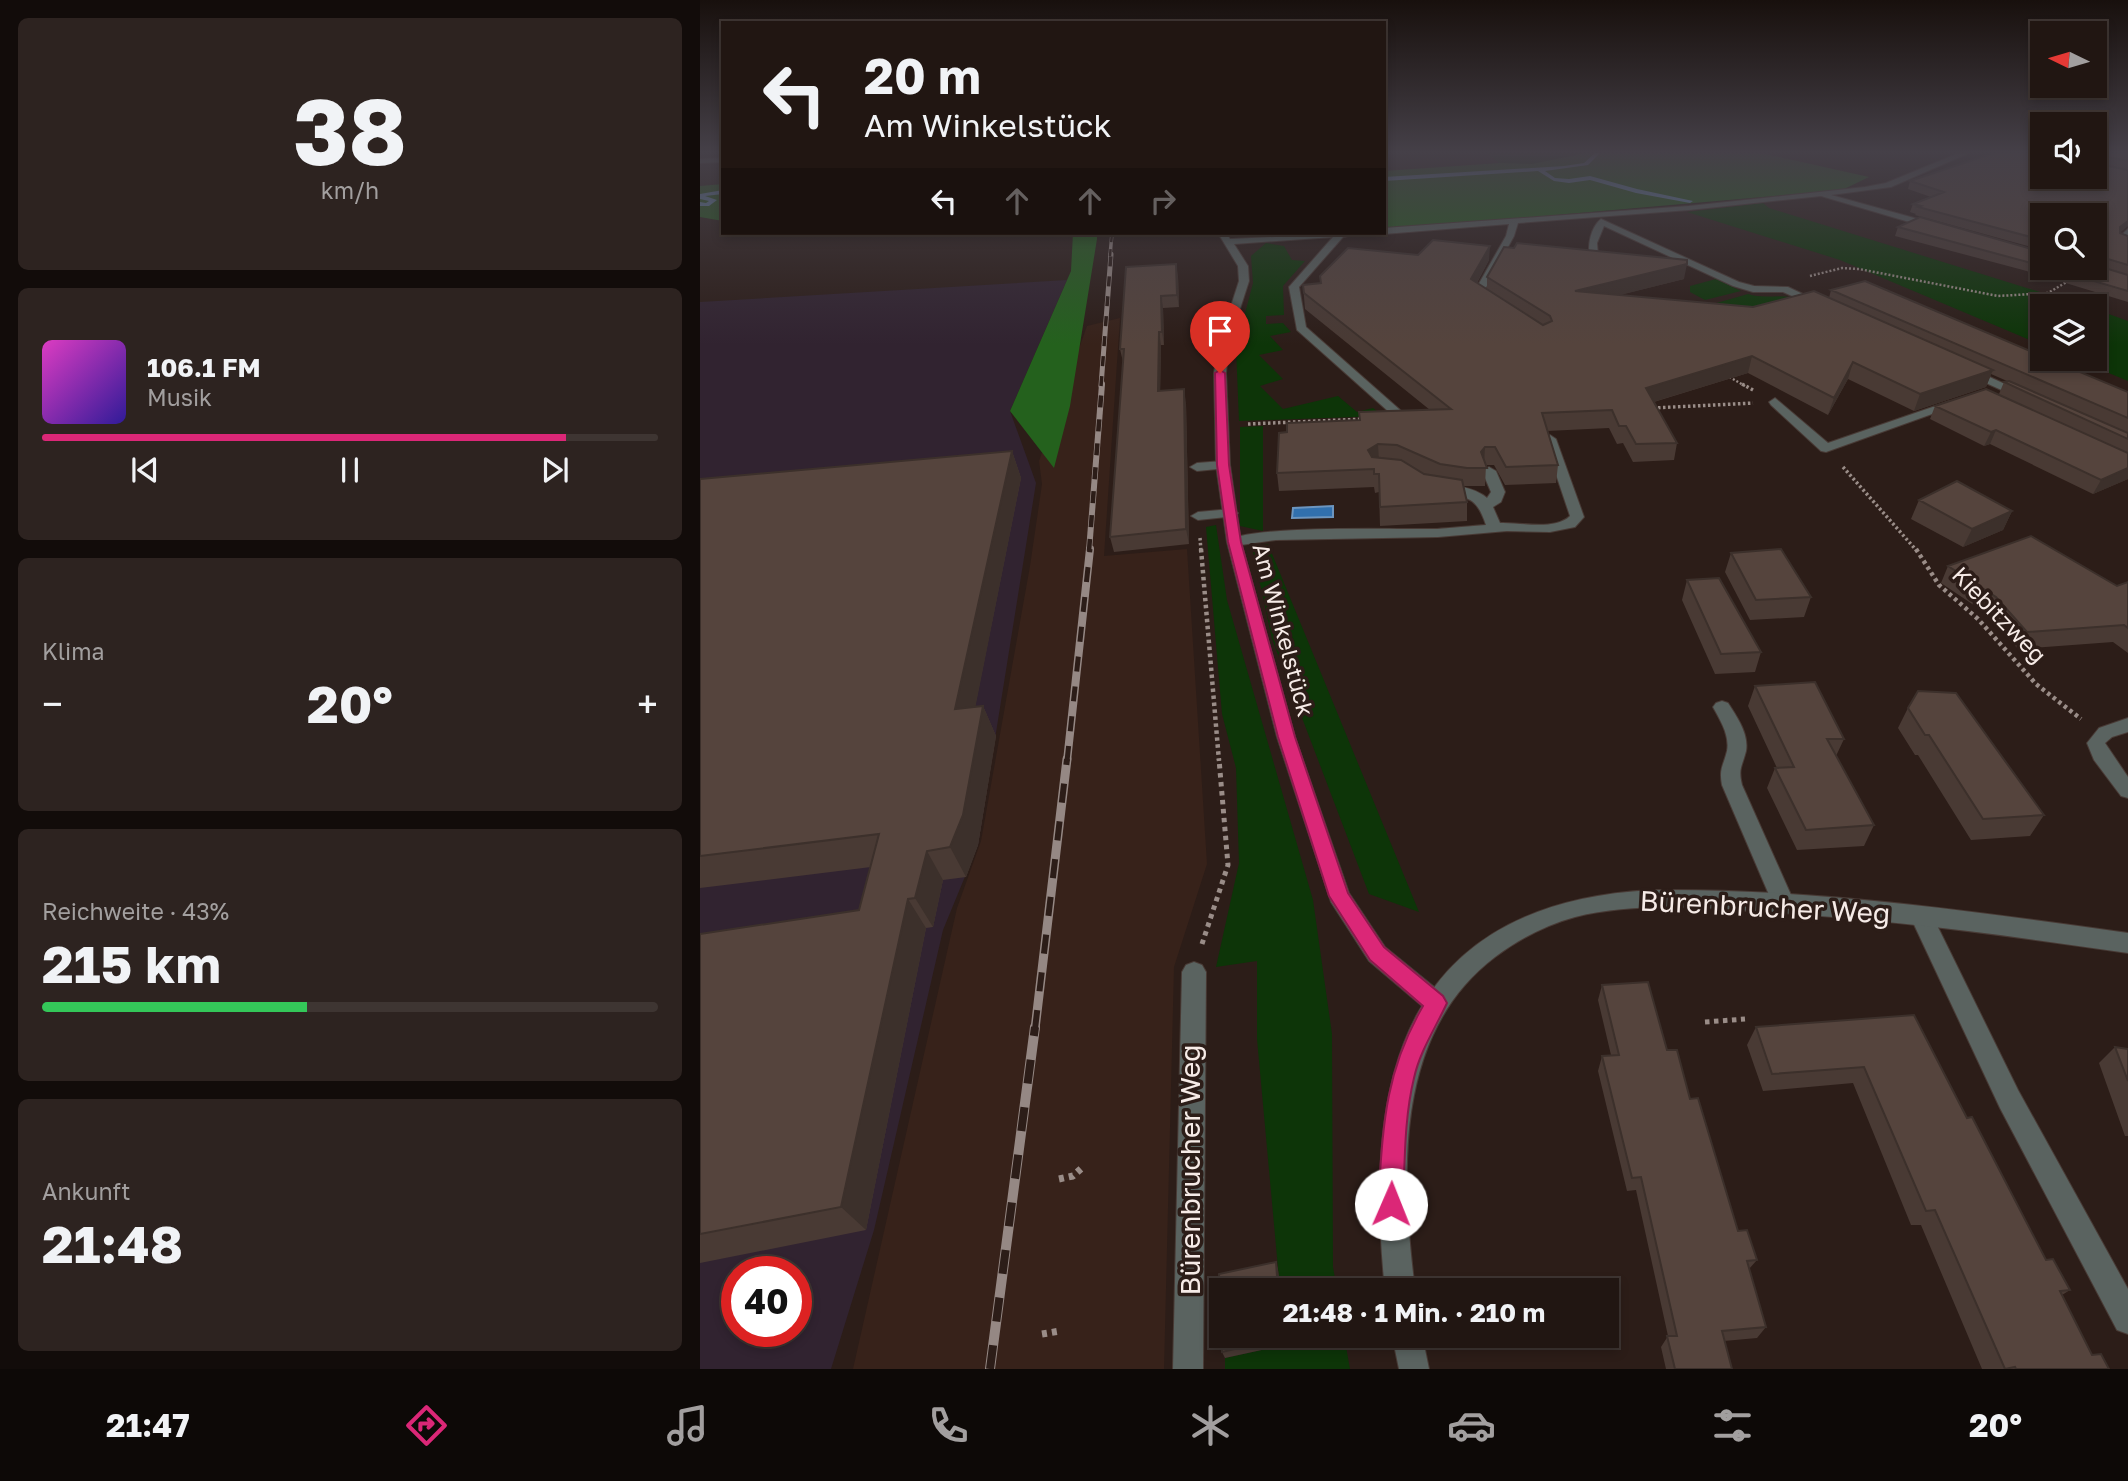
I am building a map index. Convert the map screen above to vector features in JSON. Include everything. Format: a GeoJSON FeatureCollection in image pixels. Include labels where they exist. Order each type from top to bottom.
{"type":"FeatureCollection","features":[{"type":"Feature","properties":{"kind":"street"},"geometry":{"type":"LineString","coordinates":[[1386,231],[1617,217]]}},
{"type":"Feature","properties":{"kind":"street"},"geometry":{"type":"LineString","coordinates":[[1902,217],[1949,230]]}},
{"type":"Feature","properties":{"kind":"street"},"geometry":{"type":"LineString","coordinates":[[1593,255],[1598,219]]}},
{"type":"Feature","properties":{"kind":"street"},"geometry":{"type":"LineString","coordinates":[[1598,219],[1736,284],[1763,289],[1785,289],[1835,311]]}},
{"type":"Feature","properties":{"kind":"street"},"geometry":{"type":"LineString","coordinates":[[1502,311],[1478,294],[1510,236],[1514,221]]}},
{"type":"Feature","properties":{"kind":"street"},"geometry":{"type":"LineString","coordinates":[[2121,240],[2128,232]]}},
{"type":"Feature","properties":{"kind":"street"},"geometry":{"type":"LineString","coordinates":[[1225,237],[1302,235]]}},
{"type":"Feature","properties":{"kind":"street"},"geometry":{"type":"LineString","coordinates":[[1340,235],[1294,287],[1301,328],[1402,417]]}},
{"type":"Feature","properties":{"kind":"street","name":"Am Winkelstück"},"geometry":{"type":"LineString","coordinates":[[1225,237],[1243,266],[1244,281],[1224,343],[1220,373],[1223,465],[1234,542],[1286,737],[1339,896],[1377,954],[1436,1003]]}},
{"type":"Feature","properties":{"kind":"street"},"geometry":{"type":"LineString","coordinates":[[1956,365],[2029,398]]}},
{"type":"Feature","properties":{"kind":"street"},"geometry":{"type":"LineString","coordinates":[[1774,402],[1826,448],[2004,387]]}},
{"type":"Feature","properties":{"kind":"street"},"geometry":{"type":"LineString","coordinates":[[1234,542],[1276,536],[1428,533],[1494,528],[1550,528],[1570,524],[1577,517],[1550,439]]}},
{"type":"Feature","properties":{"kind":"street"},"geometry":{"type":"LineString","coordinates":[[1197,467],[1223,465]]}},
{"type":"Feature","properties":{"kind":"street"},"geometry":{"type":"LineString","coordinates":[[1487,504],[1496,499],[1497,492],[1489,471]]}},
{"type":"Feature","properties":{"kind":"street"},"geometry":{"type":"LineString","coordinates":[[1430,486],[1443,491],[1459,490],[1477,497],[1487,504],[1494,528]]}},
{"type":"Feature","properties":{"kind":"street"},"geometry":{"type":"LineString","coordinates":[[1198,516],[1231,513]]}},
{"type":"Feature","properties":{"kind":"street"},"geometry":{"type":"LineString","coordinates":[[1722,707],[1739,738],[1737,755],[1729,769],[1732,785],[1784,904]]}},
{"type":"Feature","properties":{"kind":"street"},"geometry":{"type":"LineString","coordinates":[[2128,725],[2099,734],[2096,743],[2101,755],[2128,792]]}},
{"type":"Feature","properties":{"kind":"street","name":"Bürenbrucher Weg"},"geometry":{"type":"LineString","coordinates":[[1399,1278],[1391,1204],[1395,1120],[1416,1038],[1451,981],[1476,956],[1522,926],[1571,909],[1630,900],[1706,899],[1921,916],[2128,943]]}},
{"type":"Feature","properties":{"kind":"street"},"geometry":{"type":"LineString","coordinates":[[1921,916],[2009,1100],[2128,1319]]}},
{"type":"Feature","properties":{"kind":"street","name":"Bürenbrucher Weg"},"geometry":{"type":"LineString","coordinates":[[1188,1369],[1194,972]]}},
{"type":"Feature","properties":{"kind":"street"},"geometry":{"type":"LineString","coordinates":[[1410,1348],[1414,1369]]}},
{"type":"Feature","properties":{"kind":"path"},"geometry":{"type":"LineString","coordinates":[[1763,289],[1850,268],[1982,295],[2018,297],[2048,293],[2069,280]]}},
{"type":"Feature","properties":{"kind":"path"},"geometry":{"type":"LineString","coordinates":[[1726,375],[1774,402]]}},
{"type":"Feature","properties":{"kind":"path"},"geometry":{"type":"LineString","coordinates":[[1649,408],[1774,402]]}},
{"type":"Feature","properties":{"kind":"path"},"geometry":{"type":"LineString","coordinates":[[1263,423],[1402,417]]}},
{"type":"Feature","properties":{"kind":"path","name":"Kiebitzweg"},"geometry":{"type":"LineString","coordinates":[[1826,448],[1919,553],[1939,585],[1978,619],[2036,684],[2099,734]]}},
{"type":"Feature","properties":{"kind":"path"},"geometry":{"type":"LineString","coordinates":[[1194,972],[1228,864],[1198,516]]}},
{"type":"Feature","properties":{"kind":"path"},"geometry":{"type":"LineString","coordinates":[[1705,1023],[1745,1019]]}},
{"type":"Feature","properties":{"kind":"path"},"geometry":{"type":"LineString","coordinates":[[1059,1179],[1073,1176],[1084,1166]]}},
{"type":"Feature","properties":{"kind":"path"},"geometry":{"type":"LineString","coordinates":[[1042,1334],[1060,1331]]}},
{"type":"Feature","properties":{"kind":"shaded area"},"geometry":{"type":"Polygon","coordinates":[[[1067,280],[1010,411],[1036,483],[978,845],[943,930],[874,1230],[831,1369],[700,1369],[700,302],[1067,280]]]}},
{"type":"Feature","properties":{"kind":"shaded area"},"geometry":{"type":"Polygon","coordinates":[[[1120,318],[1104,556],[1187,549],[1207,864],[1174,967],[1164,1369],[853,1369],[957,908],[981,841],[1030,566],[1042,484],[1039,461],[1087,326],[1120,318]]]}},
{"type":"Feature","properties":{"kind":"green space"},"geometry":{"type":"Polygon","coordinates":[[[700,217],[721,217],[721,221],[700,217]]]}},
{"type":"Feature","properties":{"kind":"green space"},"geometry":{"type":"Polygon","coordinates":[[[1386,217],[1534,217],[1386,230],[1386,217]]]}},
{"type":"Feature","properties":{"kind":"green space"},"geometry":{"type":"Polygon","coordinates":[[[1703,217],[1798,217],[2046,294],[2030,294],[2030,340],[1840,260],[1703,217]]]}},
{"type":"Feature","properties":{"kind":"green space"},"geometry":{"type":"Polygon","coordinates":[[[1073,235],[1097,235],[1070,406],[1054,468],[1010,411],[1071,271],[1073,235]]]}},
{"type":"Feature","properties":{"kind":"green space"},"geometry":{"type":"Polygon","coordinates":[[[1266,243],[1284,246],[1292,260],[1305,261],[1283,286],[1284,315],[1266,316],[1266,324],[1283,323],[1291,332],[1270,336],[1283,350],[1259,355],[1283,379],[1260,386],[1283,409],[1338,396],[1357,412],[1373,408],[1383,416],[1239,421],[1236,348],[1253,283],[1251,256],[1266,243]]]}},
{"type":"Feature","properties":{"kind":"green space"},"geometry":{"type":"Polygon","coordinates":[[[1716,279],[1741,291],[1705,300],[1690,292],[1690,286],[1716,279]]]}},
{"type":"Feature","properties":{"kind":"green space"},"geometry":{"type":"Polygon","coordinates":[[[1748,294],[1800,300],[1731,313],[1713,304],[1748,294]]]}},
{"type":"Feature","properties":{"kind":"green space"},"geometry":{"type":"Polygon","coordinates":[[[2107,313],[2128,321],[2128,381],[2104,371],[2107,371],[2107,313]]]}},
{"type":"Feature","properties":{"kind":"green space"},"geometry":{"type":"Polygon","coordinates":[[[1263,426],[1263,531],[1240,526],[1240,427],[1263,426]]]}},
{"type":"Feature","properties":{"kind":"green space"},"geometry":{"type":"Polygon","coordinates":[[[1216,525],[1227,600],[1313,900],[1332,1034],[1335,1278],[1279,1278],[1257,1039],[1257,961],[1216,967],[1239,863],[1236,768],[1222,714],[1206,527],[1216,525]]]}},
{"type":"Feature","properties":{"kind":"green space"},"geometry":{"type":"Polygon","coordinates":[[[1268,544],[1419,912],[1369,894],[1272,639],[1252,547],[1268,544]]]}},
{"type":"Feature","properties":{"kind":"green space"},"geometry":{"type":"Polygon","coordinates":[[[1270,1348],[1346,1348],[1350,1369],[1225,1369],[1225,1358],[1270,1348]]]}},
{"type":"Feature","properties":{"kind":"water"},"geometry":{"type":"Polygon","coordinates":[[[1333,506],[1333,517],[1292,518],[1293,508],[1333,506]]]}},
{"type":"Feature","properties":{"kind":"building"},"geometry":{"type":"Polygon","coordinates":[[[1920,217],[2030,249],[2030,263],[1898,227],[1920,217]]]}},
{"type":"Feature","properties":{"kind":"building"},"geometry":{"type":"Polygon","coordinates":[[[1955,217],[2030,217],[2030,237],[1955,217]]]}},
{"type":"Feature","properties":{"kind":"building"},"geometry":{"type":"Polygon","coordinates":[[[2107,217],[2128,217],[2128,221],[2120,227],[2120,233],[2128,236],[2128,265],[2107,259],[2107,217]]]}},
{"type":"Feature","properties":{"kind":"building"},"geometry":{"type":"Polygon","coordinates":[[[1433,240],[1490,246],[1471,279],[1543,325],[1552,321],[1550,316],[1487,277],[1504,247],[1514,248],[1517,243],[1687,260],[1687,264],[1575,291],[1753,307],[1814,291],[1993,370],[1920,394],[1853,362],[1834,398],[1752,356],[1646,388],[1677,443],[1636,444],[1626,426],[1619,426],[1612,410],[1542,413],[1558,465],[1506,467],[1495,447],[1485,447],[1481,452],[1487,468],[1440,464],[1397,445],[1378,444],[1368,450],[1372,457],[1401,460],[1424,474],[1462,480],[1467,502],[1380,507],[1379,474],[1374,474],[1374,469],[1277,473],[1279,433],[1287,432],[1287,423],[1360,420],[1359,412],[1451,409],[1304,293],[1303,285],[1321,283],[1320,276],[1348,248],[1418,255],[1433,240]]]}},
{"type":"Feature","properties":{"kind":"building"},"geometry":{"type":"Polygon","coordinates":[[[1176,264],[1177,295],[1161,296],[1162,332],[1159,332],[1158,391],[1184,389],[1186,529],[1110,537],[1124,349],[1120,349],[1126,267],[1176,264]]]}},
{"type":"Feature","properties":{"kind":"building"},"geometry":{"type":"Polygon","coordinates":[[[2107,269],[2128,275],[2128,291],[2090,280],[2107,280],[2107,269]]]}},
{"type":"Feature","properties":{"kind":"building"},"geometry":{"type":"Polygon","coordinates":[[[1865,281],[2030,351],[2030,371],[2078,371],[2128,392],[2128,418],[1831,290],[1865,281]]]}},
{"type":"Feature","properties":{"kind":"building"},"geometry":{"type":"Polygon","coordinates":[[[2009,381],[2128,433],[2128,439],[2004,382],[2009,381]]]}},
{"type":"Feature","properties":{"kind":"building"},"geometry":{"type":"Polygon","coordinates":[[[1986,389],[2128,453],[2128,468],[2101,480],[1996,430],[1991,432],[1935,406],[1986,389]]]}},
{"type":"Feature","properties":{"kind":"building"},"geometry":{"type":"Polygon","coordinates":[[[1012,451],[955,709],[983,706],[963,815],[950,847],[927,851],[915,898],[908,899],[841,1207],[700,1234],[700,934],[859,910],[879,834],[700,856],[700,479],[1012,451]]]}},
{"type":"Feature","properties":{"kind":"building"},"geometry":{"type":"Polygon","coordinates":[[[1957,481],[2012,511],[1972,529],[1919,500],[1957,481]]]}},
{"type":"Feature","properties":{"kind":"building"},"geometry":{"type":"Polygon","coordinates":[[[2031,536],[2117,586],[2128,582],[2128,628],[2124,625],[2027,632],[1996,597],[1948,566],[2031,536]]]}},
{"type":"Feature","properties":{"kind":"building"},"geometry":{"type":"Polygon","coordinates":[[[1781,549],[1811,597],[1756,600],[1731,553],[1781,549]]]}},
{"type":"Feature","properties":{"kind":"building"},"geometry":{"type":"Polygon","coordinates":[[[1719,578],[1761,652],[1721,654],[1687,580],[1719,578]]]}},
{"type":"Feature","properties":{"kind":"building"},"geometry":{"type":"Polygon","coordinates":[[[1815,682],[1844,739],[1827,739],[1874,825],[1806,830],[1775,768],[1794,767],[1755,686],[1815,682]]]}},
{"type":"Feature","properties":{"kind":"building"},"geometry":{"type":"Polygon","coordinates":[[[1918,691],[1956,693],[2044,815],[1983,819],[1929,735],[1925,735],[1908,708],[1918,691]]]}},
{"type":"Feature","properties":{"kind":"building"},"geometry":{"type":"Polygon","coordinates":[[[1648,982],[1667,1050],[1677,1050],[1690,1099],[1698,1098],[1738,1231],[1747,1230],[1757,1260],[1747,1261],[1766,1327],[1722,1331],[1732,1369],[1675,1369],[1667,1336],[1677,1336],[1641,1177],[1632,1178],[1602,1056],[1619,1055],[1602,985],[1648,982]]]}},
{"type":"Feature","properties":{"kind":"building"},"geometry":{"type":"Polygon","coordinates":[[[1914,1015],[1967,1118],[1972,1117],[2046,1260],[2053,1259],[2070,1290],[2060,1291],[2092,1355],[2101,1354],[2109,1369],[2005,1369],[1935,1210],[1926,1211],[1864,1067],[1772,1074],[1756,1027],[1914,1015]]]}},
{"type":"Feature","properties":{"kind":"building"},"geometry":{"type":"Polygon","coordinates":[[[2115,1047],[2128,1049],[2128,1081],[2115,1047]]]}},
{"type":"Feature","properties":{"kind":"building"},"geometry":{"type":"Polygon","coordinates":[[[1276,1262],[1277,1278],[1219,1278],[1219,1274],[1276,1262]]]}},
{"type":"Feature","properties":{"kind":"building"},"geometry":{"type":"Polygon","coordinates":[[[1222,1348],[1239,1348],[1222,1352],[1222,1348]]]}},
{"type":"Feature","properties":{"kind":"railway"},"geometry":{"type":"LineString","coordinates":[[1110,256],[1112,235]]}},
{"type":"Feature","properties":{"kind":"railway"},"geometry":{"type":"LineString","coordinates":[[1101,386],[1111,254]]}},
{"type":"Feature","properties":{"kind":"railway"},"geometry":{"type":"LineString","coordinates":[[1089,551],[1102,384]]}},
{"type":"Feature","properties":{"kind":"railway"},"geometry":{"type":"LineString","coordinates":[[1067,761],[1090,549]]}},
{"type":"Feature","properties":{"kind":"railway"},"geometry":{"type":"LineString","coordinates":[[1035,1029],[1067,759]]}},
{"type":"Feature","properties":{"kind":"railway"},"geometry":{"type":"LineString","coordinates":[[990,1369],[1035,1027]]}},
{"type":"Feature","properties":{"kind":"route"},"geometry":{"type":"LineString","coordinates":[[1220,373],[1223,465],[1234,542],[1286,737],[1339,896],[1377,954],[1436,1003],[1416,1038],[1402,1078],[1395,1120],[1391,1204]]}}]}
